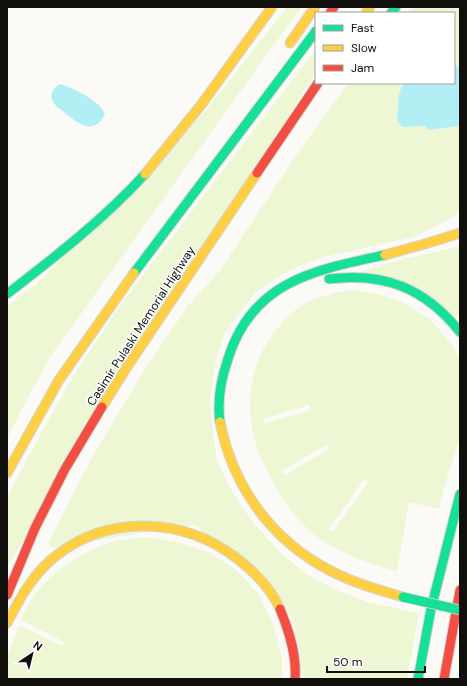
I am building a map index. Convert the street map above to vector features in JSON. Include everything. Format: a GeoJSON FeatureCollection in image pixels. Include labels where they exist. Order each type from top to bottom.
{"type":"FeatureCollection","features":[{"type":"Feature","properties":{"kind":"highway"},"geometry":{"type":"LineString","coordinates":[[7,294],[85,233],[124,197],[159,159],[193,116],[272,7]]}},
{"type":"Feature","properties":{"kind":"highway"},"geometry":{"type":"LineString","coordinates":[[284,51],[316,7]]}},
{"type":"Feature","properties":{"kind":"highway"},"geometry":{"type":"LineString","coordinates":[[7,473],[58,380],[124,286],[315,32]]}},
{"type":"Feature","properties":{"kind":"highway","name":"Casimir Pulaski Memorial Highway"},"geometry":{"type":"LineString","coordinates":[[7,595],[35,528],[65,469],[91,424],[125,370],[317,84]]}},
{"type":"Feature","properties":{"kind":"highway"},"geometry":{"type":"LineString","coordinates":[[295,117],[327,88]]}},
{"type":"Feature","properties":{"kind":"highway"},"geometry":{"type":"LineString","coordinates":[[194,192],[223,139]]}},
{"type":"Feature","properties":{"kind":"highway"},"geometry":{"type":"LineString","coordinates":[[460,233],[428,244],[327,267],[302,275],[281,287],[261,303],[244,324],[231,348],[222,376],[219,406],[223,436],[234,468],[244,490],[258,510],[277,532],[294,547],[317,564],[342,577],[371,588],[403,597],[460,610]]}},
{"type":"Feature","properties":{"kind":"highway"},"geometry":{"type":"LineString","coordinates":[[324,281],[356,276],[381,279],[409,289],[432,303],[454,323],[460,332]]}},
{"type":"Feature","properties":{"kind":"highway"},"geometry":{"type":"LineString","coordinates":[[418,679],[446,547],[460,494]]}},
{"type":"Feature","properties":{"kind":"highway"},"geometry":{"type":"LineString","coordinates":[[7,623],[32,580],[48,563],[67,548],[89,537],[121,528],[152,525],[179,529],[206,539],[231,553],[253,571],[272,593],[284,620],[292,646],[295,679]]}},
{"type":"Feature","properties":{"kind":"highway"},"geometry":{"type":"LineString","coordinates":[[426,589],[455,594],[444,679]]}},
{"type":"Feature","properties":{"kind":"green space"},"geometry":{"type":"Polygon","coordinates":[[[287,7],[302,7],[48,360],[7,438],[7,306],[39,282],[206,110],[287,7]]]}},
{"type":"Feature","properties":{"kind":"green space"},"geometry":{"type":"Polygon","coordinates":[[[414,7],[460,7],[460,70],[455,64],[455,12],[410,12],[414,7]]]}},
{"type":"Feature","properties":{"kind":"green space"},"geometry":{"type":"Polygon","coordinates":[[[315,50],[315,74],[7,567],[7,498],[44,427],[76,372],[120,305],[315,50]]]}},
{"type":"Feature","properties":{"kind":"green space"},"geometry":{"type":"Polygon","coordinates":[[[347,84],[403,84],[399,96],[397,120],[411,127],[425,126],[430,130],[460,126],[460,211],[453,217],[414,237],[320,258],[288,271],[256,292],[225,332],[216,360],[210,398],[217,460],[233,493],[254,524],[280,552],[303,572],[336,590],[367,602],[419,613],[407,679],[303,679],[293,619],[195,525],[52,547],[48,543],[95,452],[147,366],[187,307],[221,269],[297,154],[347,84]]]}},
{"type":"Feature","properties":{"kind":"green space"},"geometry":{"type":"Polygon","coordinates":[[[460,246],[460,318],[359,272],[404,259],[460,246]]]}},
{"type":"Feature","properties":{"kind":"green space"},"geometry":{"type":"Polygon","coordinates":[[[351,290],[374,293],[401,301],[431,320],[450,342],[460,359],[460,437],[439,509],[409,502],[397,571],[363,561],[342,552],[322,540],[305,527],[282,498],[273,483],[259,453],[251,421],[251,388],[260,356],[268,341],[284,321],[300,306],[318,298],[351,290]],[[309,405],[263,419],[264,424],[311,410],[309,405]],[[326,445],[282,471],[285,475],[329,449],[326,445]],[[364,479],[329,529],[333,532],[368,482],[364,479]]]}},
{"type":"Feature","properties":{"kind":"green space"},"geometry":{"type":"Polygon","coordinates":[[[145,537],[174,541],[208,552],[234,568],[258,593],[272,622],[282,658],[282,679],[7,679],[7,657],[19,625],[62,646],[64,642],[21,620],[36,593],[46,582],[70,562],[98,547],[120,540],[145,537]]]}},
{"type":"Feature","properties":{"kind":"water"},"geometry":{"type":"Polygon","coordinates":[[[455,64],[460,70],[460,126],[429,130],[425,126],[402,127],[397,120],[401,87],[403,84],[455,84],[455,64]]]}},
{"type":"Feature","properties":{"kind":"water"},"geometry":{"type":"Polygon","coordinates":[[[60,84],[92,99],[105,114],[101,121],[96,125],[86,126],[75,121],[57,107],[51,97],[55,87],[60,84]]]}},
{"type":"Feature","properties":{"kind":"traffic: fast"},"geometry":{"type":"LineString","coordinates":[[392,12],[396,7]]}},
{"type":"Feature","properties":{"kind":"traffic: fast"},"geometry":{"type":"LineString","coordinates":[[134,273],[315,32]]}},
{"type":"Feature","properties":{"kind":"traffic: fast"},"geometry":{"type":"LineString","coordinates":[[7,294],[61,252],[96,222],[145,174]]}},
{"type":"Feature","properties":{"kind":"traffic: fast"},"geometry":{"type":"LineString","coordinates":[[220,422],[219,398],[228,359],[239,333],[253,312],[270,296],[289,283],[334,267],[385,255]]}},
{"type":"Feature","properties":{"kind":"traffic: fast"},"geometry":{"type":"LineString","coordinates":[[329,279],[349,277],[368,278],[402,286],[418,294],[432,304],[447,317],[460,332]]}},
{"type":"Feature","properties":{"kind":"traffic: fast"},"geometry":{"type":"LineString","coordinates":[[418,679],[431,609],[460,494]]}},
{"type":"Feature","properties":{"kind":"traffic: fast"},"geometry":{"type":"LineString","coordinates":[[403,597],[460,610]]}},
{"type":"Feature","properties":{"kind":"traffic: slow"},"geometry":{"type":"LineString","coordinates":[[145,174],[201,105],[272,7]]}},
{"type":"Feature","properties":{"kind":"traffic: slow"},"geometry":{"type":"LineString","coordinates":[[290,43],[315,7]]}},
{"type":"Feature","properties":{"kind":"traffic: slow"},"geometry":{"type":"LineString","coordinates":[[367,12],[370,7]]}},
{"type":"Feature","properties":{"kind":"traffic: slow"},"geometry":{"type":"LineString","coordinates":[[102,407],[125,370],[257,173]]}},
{"type":"Feature","properties":{"kind":"traffic: slow"},"geometry":{"type":"LineString","coordinates":[[385,255],[460,233]]}},
{"type":"Feature","properties":{"kind":"traffic: slow"},"geometry":{"type":"LineString","coordinates":[[7,473],[59,380],[134,273]]}},
{"type":"Feature","properties":{"kind":"traffic: slow"},"geometry":{"type":"LineString","coordinates":[[220,422],[226,446],[245,490],[258,510],[273,528],[310,559],[331,571],[358,583],[403,597]]}},
{"type":"Feature","properties":{"kind":"traffic: slow"},"geometry":{"type":"LineString","coordinates":[[7,623],[22,595],[34,577],[57,555],[78,542],[100,533],[123,527],[146,526],[170,528],[193,534],[215,544],[249,568],[266,587],[280,609]]}},
{"type":"Feature","properties":{"kind":"traffic: jam"},"geometry":{"type":"LineString","coordinates":[[331,12],[334,7]]}},
{"type":"Feature","properties":{"kind":"traffic: jam"},"geometry":{"type":"LineString","coordinates":[[257,173],[317,84]]}},
{"type":"Feature","properties":{"kind":"traffic: jam"},"geometry":{"type":"LineString","coordinates":[[7,595],[35,528],[65,469],[102,407]]}},
{"type":"Feature","properties":{"kind":"traffic: jam"},"geometry":{"type":"LineString","coordinates":[[444,679],[460,590]]}},
{"type":"Feature","properties":{"kind":"traffic: jam"},"geometry":{"type":"LineString","coordinates":[[280,609],[294,652],[295,679]]}}]}
